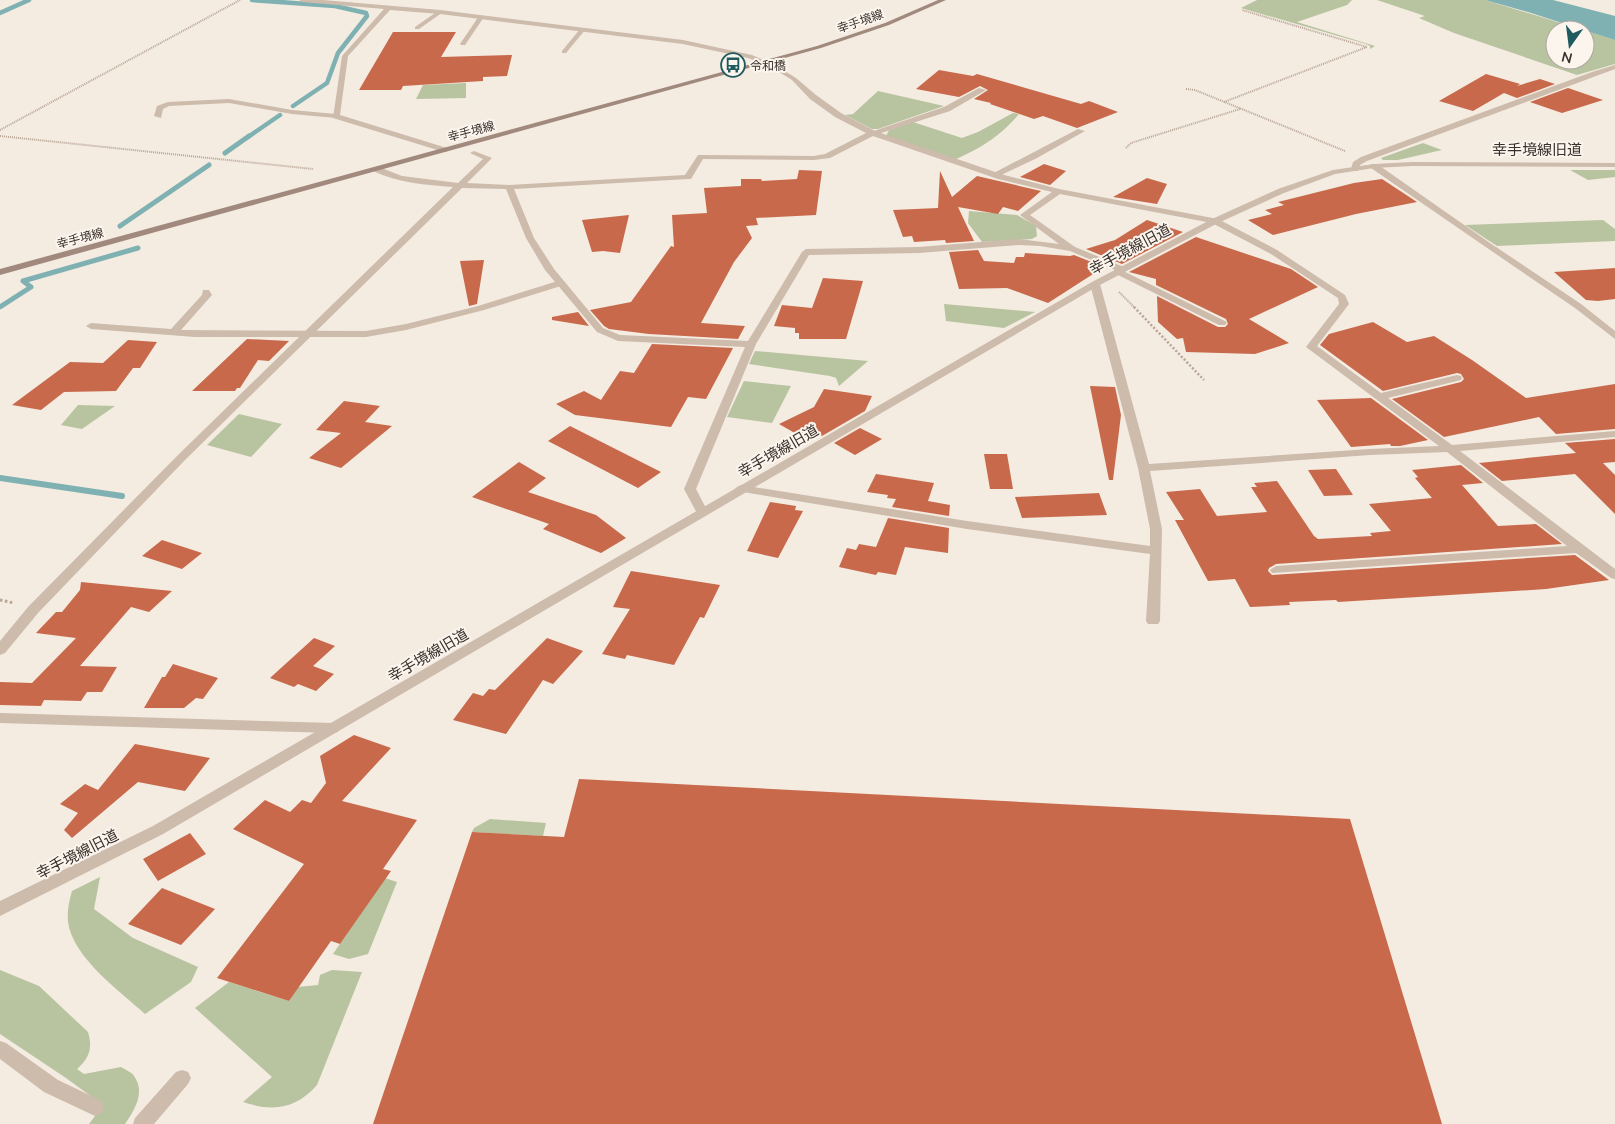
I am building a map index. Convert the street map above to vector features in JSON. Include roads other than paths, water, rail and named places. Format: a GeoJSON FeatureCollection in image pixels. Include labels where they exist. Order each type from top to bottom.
{"type":"FeatureCollection","features":[{"type":"Feature","properties":{"kind":"main road","name":"幸手境線"},"geometry":{"type":"LineString","coordinates":[[0,272],[765,62],[856,35],[943,0]]}},
{"type":"Feature","properties":{"kind":"street"},"geometry":{"type":"LineString","coordinates":[[302,0],[440,12],[684,42],[724,50],[765,62],[794,79],[813,97],[838,115],[872,133],[994,175],[1059,191],[1215,221],[1274,252],[1342,297],[1344,304],[1311,347],[1450,449],[1615,575]]}},
{"type":"Feature","properties":{"kind":"street"},"geometry":{"type":"LineString","coordinates":[[336,116],[345,56],[389,7]]}},
{"type":"Feature","properties":{"kind":"street"},"geometry":{"type":"LineString","coordinates":[[417,28],[440,12]]}},
{"type":"Feature","properties":{"kind":"street"},"geometry":{"type":"LineString","coordinates":[[463,44],[481,17]]}},
{"type":"Feature","properties":{"kind":"street"},"geometry":{"type":"LineString","coordinates":[[564,52],[582,30]]}},
{"type":"Feature","properties":{"kind":"street"},"geometry":{"type":"LineString","coordinates":[[1369,163],[1594,73],[1615,67]]}},
{"type":"Feature","properties":{"kind":"street"},"geometry":{"type":"LineString","coordinates":[[376,169],[390,176],[461,185],[509,187],[688,177],[701,157],[814,158],[827,156],[872,133],[947,109],[982,90]]}},
{"type":"Feature","properties":{"kind":"street"},"geometry":{"type":"LineString","coordinates":[[158,116],[160,108],[168,104],[229,101],[292,112],[336,116],[444,150]]}},
{"type":"Feature","properties":{"kind":"street"},"geometry":{"type":"LineString","coordinates":[[994,175],[1081,131]]}},
{"type":"Feature","properties":{"kind":"street"},"geometry":{"type":"LineString","coordinates":[[0,650],[33,610],[182,458],[309,336],[367,275],[488,158],[474,153]]}},
{"type":"Feature","properties":{"kind":"street"},"geometry":{"type":"LineString","coordinates":[[1369,163],[1578,306],[1615,336]]}},
{"type":"Feature","properties":{"kind":"street","name":"幸手境線旧道"},"geometry":{"type":"LineString","coordinates":[[0,909],[158,830],[1119,270],[1215,221],[1318,176],[1355,169],[1369,163],[1615,164]]}},
{"type":"Feature","properties":{"kind":"street"},"geometry":{"type":"LineString","coordinates":[[509,187],[530,238],[561,283],[600,330],[618,338],[751,344]]}},
{"type":"Feature","properties":{"kind":"street"},"geometry":{"type":"LineString","coordinates":[[1059,191],[1024,215],[1072,249],[1119,270],[1222,322]]}},
{"type":"Feature","properties":{"kind":"street"},"geometry":{"type":"LineString","coordinates":[[702,512],[690,489],[751,344],[806,252],[920,250],[1019,242],[1040,243],[1072,249]]}},
{"type":"Feature","properties":{"kind":"street"},"geometry":{"type":"LineString","coordinates":[[91,326],[173,333],[309,336],[366,334],[406,327],[481,308],[561,283]]}},
{"type":"Feature","properties":{"kind":"street"},"geometry":{"type":"LineString","coordinates":[[1095,284],[1144,468],[1156,529],[1153,621]]}},
{"type":"Feature","properties":{"kind":"street"},"geometry":{"type":"LineString","coordinates":[[173,333],[207,295],[206,292]]}},
{"type":"Feature","properties":{"kind":"street"},"geometry":{"type":"LineString","coordinates":[[1380,397],[1457,378]]}},
{"type":"Feature","properties":{"kind":"street"},"geometry":{"type":"LineString","coordinates":[[1144,468],[1370,452],[1450,449],[1615,434]]}},
{"type":"Feature","properties":{"kind":"street"},"geometry":{"type":"LineString","coordinates":[[742,489],[966,525],[1156,551]]}},
{"type":"Feature","properties":{"kind":"street"},"geometry":{"type":"LineString","coordinates":[[1276,570],[1579,549]]}},
{"type":"Feature","properties":{"kind":"street"},"geometry":{"type":"LineString","coordinates":[[0,718],[333,728]]}},
{"type":"Feature","properties":{"kind":"street"},"geometry":{"type":"LineString","coordinates":[[0,1049],[51,1086],[95,1107]]}},
{"type":"Feature","properties":{"kind":"street"},"geometry":{"type":"LineString","coordinates":[[142,1124],[182,1078]]}},
{"type":"Feature","properties":{"kind":"water"},"geometry":{"type":"Polygon","coordinates":[[[1485,0],[1553,0],[1615,16],[1615,40],[1595,34],[1595,20],[1553,20],[1485,0]]]}},
{"type":"Feature","properties":{"kind":"waterway"},"geometry":{"type":"LineString","coordinates":[[0,13],[29,0]]}},
{"type":"Feature","properties":{"kind":"waterway"},"geometry":{"type":"LineString","coordinates":[[252,0],[335,6],[366,13],[367,16],[338,53],[327,83],[293,106]]}},
{"type":"Feature","properties":{"kind":"waterway"},"geometry":{"type":"LineString","coordinates":[[248,137],[280,115]]}},
{"type":"Feature","properties":{"kind":"waterway"},"geometry":{"type":"LineString","coordinates":[[225,153],[249,136]]}},
{"type":"Feature","properties":{"kind":"waterway"},"geometry":{"type":"LineString","coordinates":[[120,226],[209,165]]}},
{"type":"Feature","properties":{"kind":"waterway"},"geometry":{"type":"LineString","coordinates":[[0,307],[31,287],[23,281],[138,248]]}},
{"type":"Feature","properties":{"kind":"waterway"},"geometry":{"type":"LineString","coordinates":[[0,478],[122,496]]}},
{"type":"Feature","properties":{"kind":"place","name":"令和橋"},"geometry":{"type":"Point","coordinates":[733,65]}}]}
